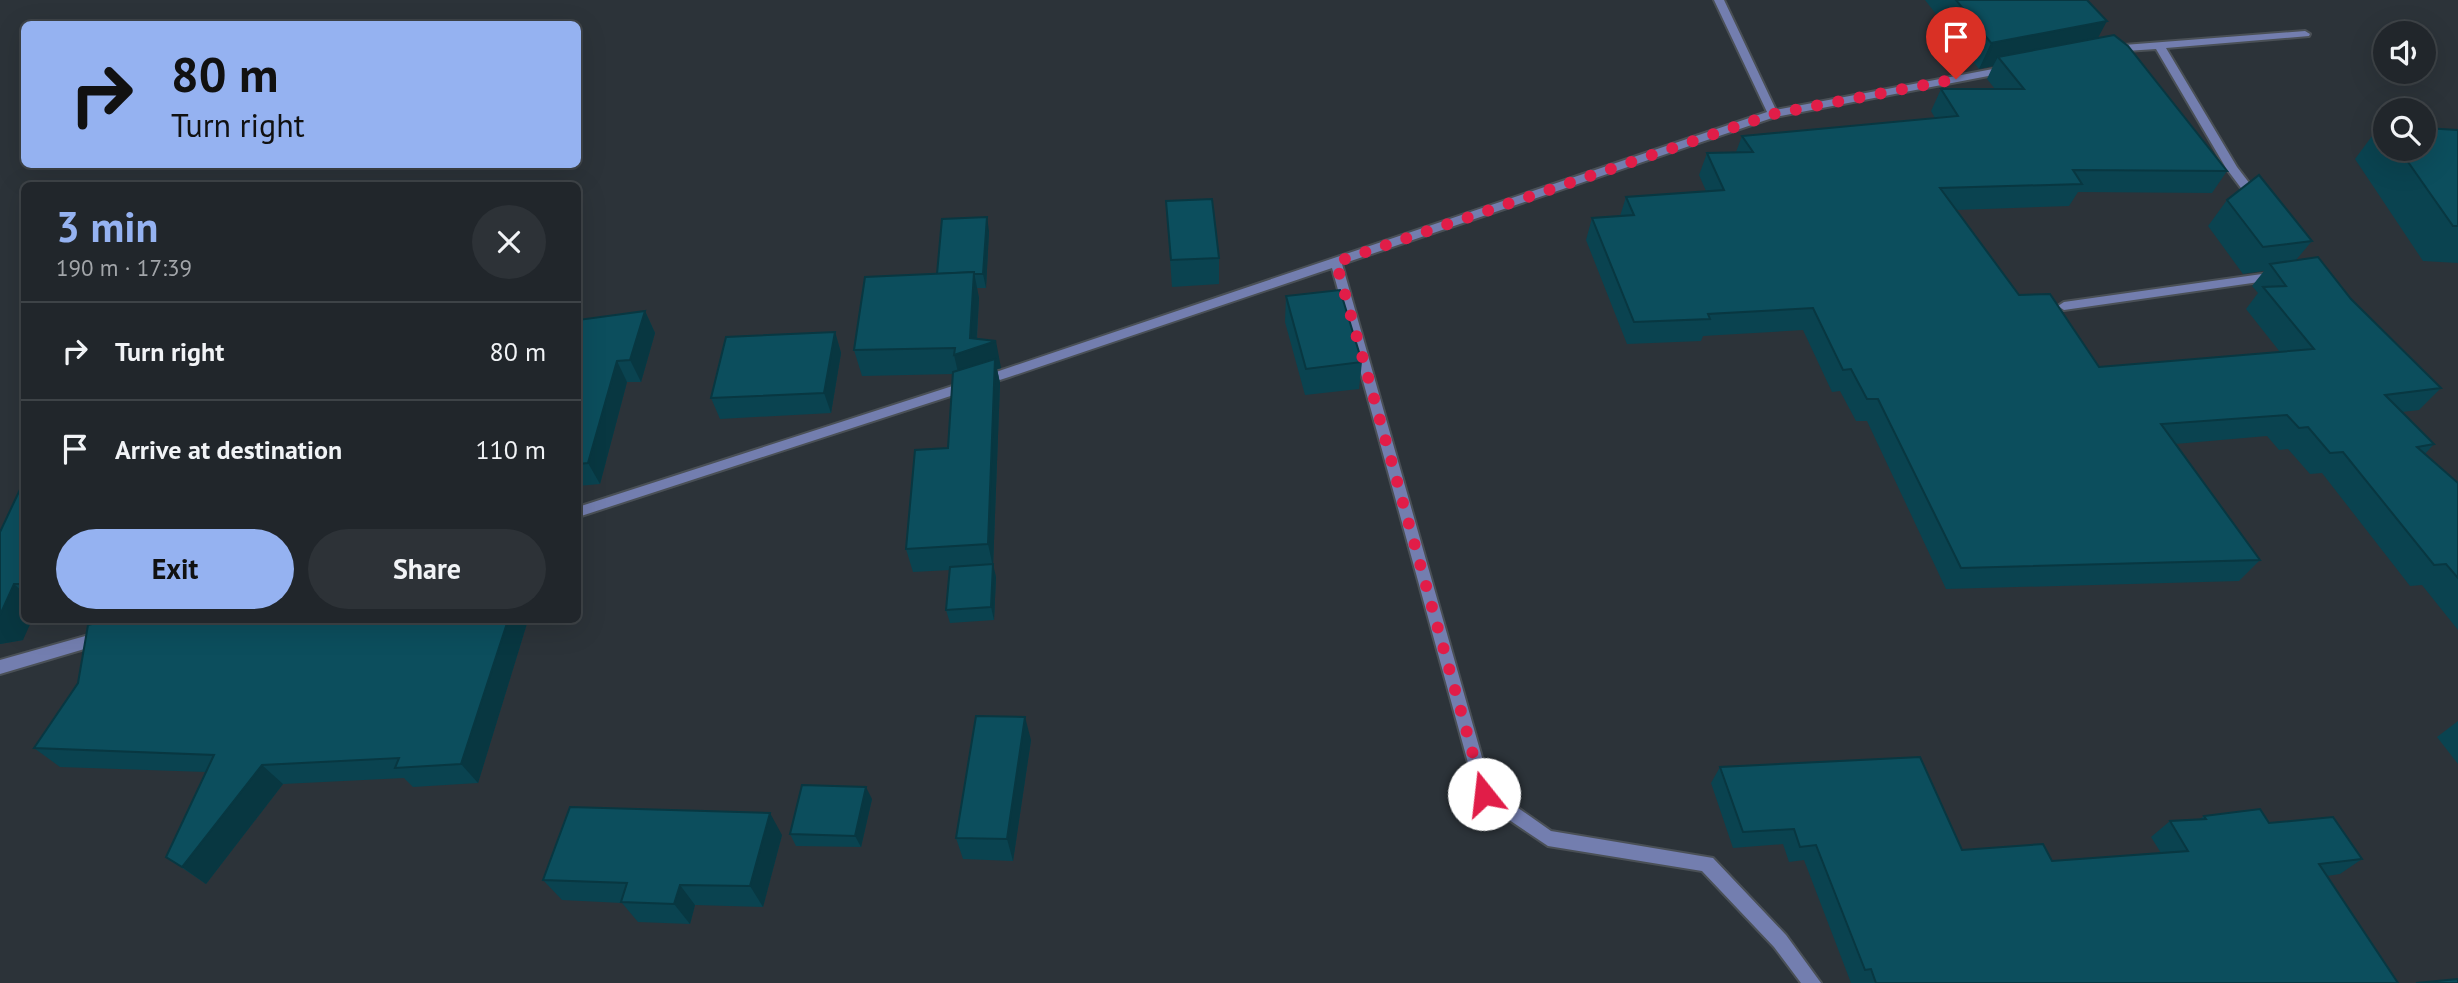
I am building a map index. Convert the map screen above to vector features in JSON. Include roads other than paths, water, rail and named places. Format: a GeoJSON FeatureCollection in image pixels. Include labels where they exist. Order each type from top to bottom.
{"type":"FeatureCollection","features":[{"type":"Feature","properties":{"kind":"street"},"geometry":{"type":"LineString","coordinates":[[1719,0],[1773,114]]}},
{"type":"Feature","properties":{"kind":"street"},"geometry":{"type":"LineString","coordinates":[[2099,52],[2305,34]]}},
{"type":"Feature","properties":{"kind":"street"},"geometry":{"type":"LineString","coordinates":[[2160,45],[2232,168],[2263,209]]}},
{"type":"Feature","properties":{"kind":"street"},"geometry":{"type":"LineString","coordinates":[[581,511],[1004,374],[1773,114],[2017,67]]}},
{"type":"Feature","properties":{"kind":"street"},"geometry":{"type":"LineString","coordinates":[[1336,262],[1484,794],[1548,838],[1707,864],[1780,941],[1812,983]]}},
{"type":"Feature","properties":{"kind":"street"},"geometry":{"type":"LineString","coordinates":[[2064,306],[2296,273]]}},
{"type":"Feature","properties":{"kind":"street"},"geometry":{"type":"LineString","coordinates":[[0,667],[124,631]]}}]}
